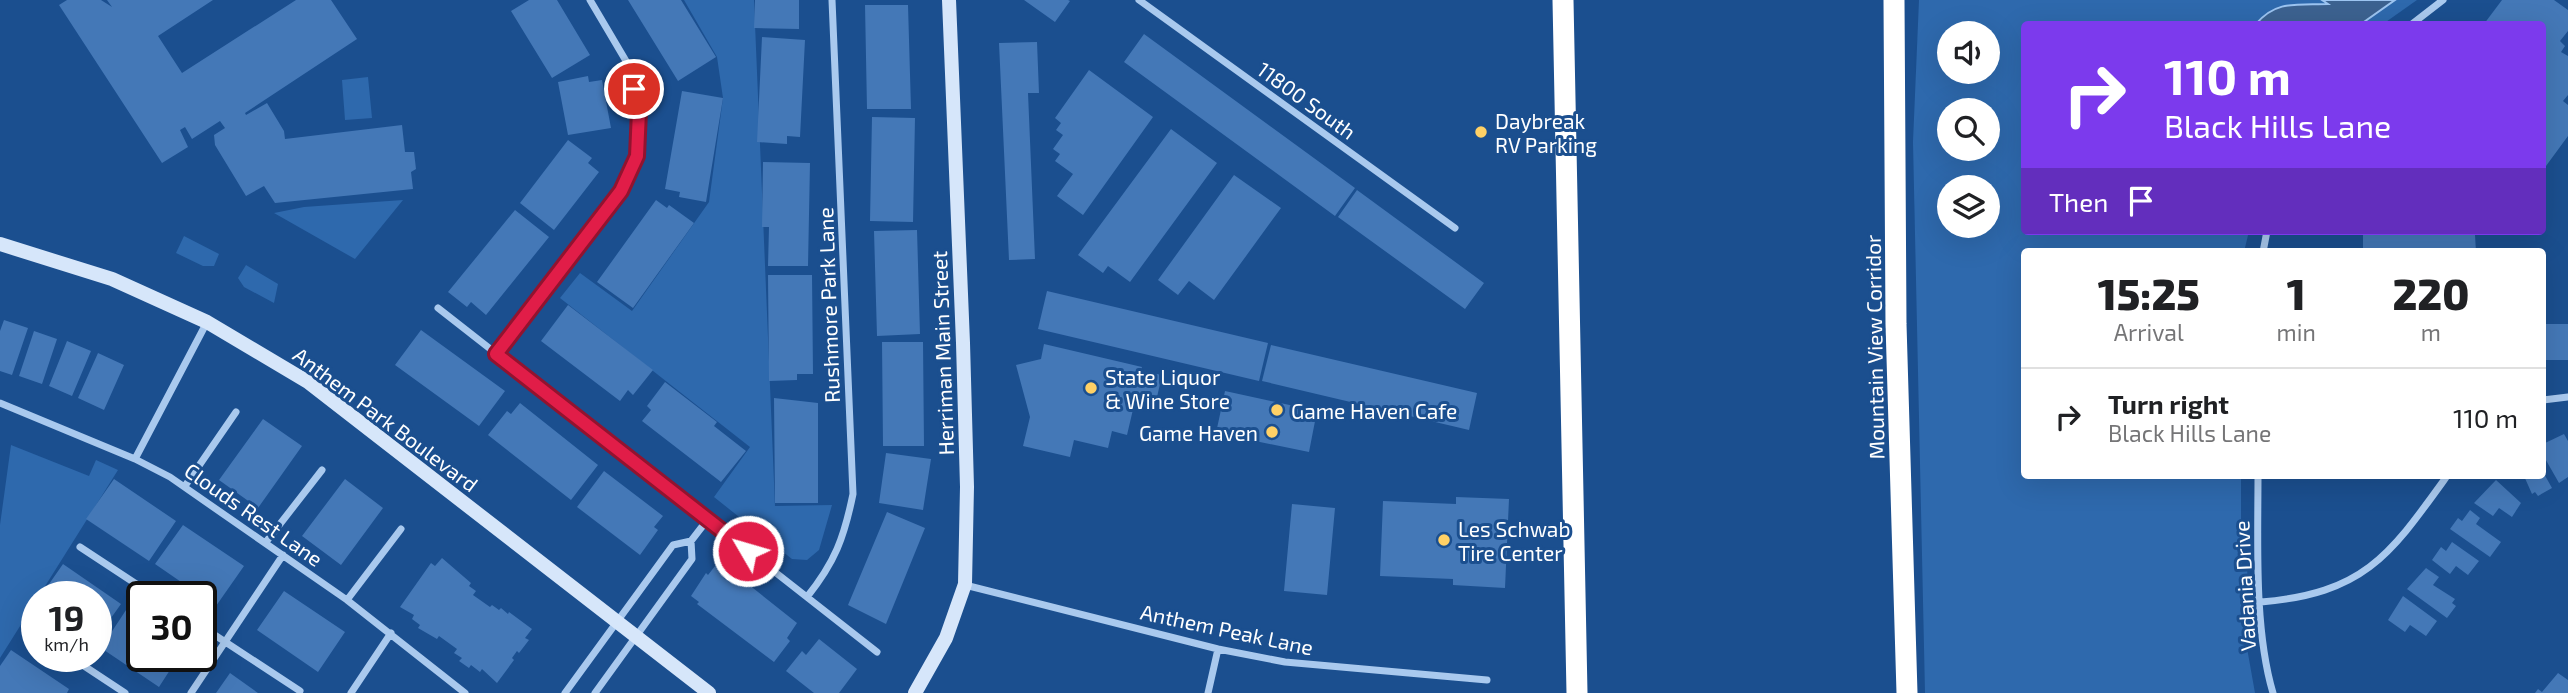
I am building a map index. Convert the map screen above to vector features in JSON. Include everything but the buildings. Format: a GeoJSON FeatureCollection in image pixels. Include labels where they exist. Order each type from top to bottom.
{"type":"FeatureCollection","features":[{"type":"Feature","properties":{"kind":"highway"},"geometry":{"type":"LineString","coordinates":[[1563,0],[1577,693]]}},
{"type":"Feature","properties":{"kind":"highway","name":"Mountain View Corridor"},"geometry":{"type":"LineString","coordinates":[[1894,0],[1896,324],[1907,693]]}},
{"type":"Feature","properties":{"kind":"main road","name":"Herriman Main Street"},"geometry":{"type":"LineString","coordinates":[[915,693],[946,638],[964,584],[967,488],[964,343],[949,0]]}},
{"type":"Feature","properties":{"kind":"main road","name":"Anthem Park Boulevard"},"geometry":{"type":"LineString","coordinates":[[0,244],[112,279],[207,322],[308,382],[709,693]]}},
{"type":"Feature","properties":{"kind":"street"},"geometry":{"type":"LineString","coordinates":[[496,354],[621,191],[637,156],[639,111],[629,66],[590,0]]}},
{"type":"Feature","properties":{"kind":"street","name":"Rushmore Park Lane"},"geometry":{"type":"LineString","coordinates":[[807,597],[829,570],[844,538],[853,494],[832,0]]}},
{"type":"Feature","properties":{"kind":"street","name":"11800 South"},"geometry":{"type":"LineString","coordinates":[[1139,0],[1455,228]]}},
{"type":"Feature","properties":{"kind":"street"},"geometry":{"type":"LineString","coordinates":[[2416,21],[2443,0]]}},
{"type":"Feature","properties":{"kind":"street"},"geometry":{"type":"LineString","coordinates":[[438,308],[877,652]]}},
{"type":"Feature","properties":{"kind":"street"},"geometry":{"type":"LineString","coordinates":[[135,458],[207,322]]}},
{"type":"Feature","properties":{"kind":"street"},"geometry":{"type":"LineString","coordinates":[[2546,400],[2568,397]]}},
{"type":"Feature","properties":{"kind":"street","name":"Clouds Rest Lane"},"geometry":{"type":"LineString","coordinates":[[0,403],[135,458],[185,486],[347,600],[465,693]]}},
{"type":"Feature","properties":{"kind":"street"},"geometry":{"type":"LineString","coordinates":[[185,486],[236,412]]}},
{"type":"Feature","properties":{"kind":"street"},"geometry":{"type":"LineString","coordinates":[[266,542],[322,470]]}},
{"type":"Feature","properties":{"kind":"street","name":"Vadania Drive"},"geometry":{"type":"LineString","coordinates":[[2258,479],[2264,654],[2273,693]]}},
{"type":"Feature","properties":{"kind":"street"},"geometry":{"type":"LineString","coordinates":[[2261,602],[2307,596],[2333,588],[2366,572],[2403,537],[2445,479]]}},
{"type":"Feature","properties":{"kind":"street"},"geometry":{"type":"LineString","coordinates":[[565,693],[673,545],[691,541],[708,519]]}},
{"type":"Feature","properties":{"kind":"street"},"geometry":{"type":"LineString","coordinates":[[347,600],[401,529]]}},
{"type":"Feature","properties":{"kind":"street"},"geometry":{"type":"LineString","coordinates":[[595,693],[692,559],[691,541]]}},
{"type":"Feature","properties":{"kind":"street"},"geometry":{"type":"LineString","coordinates":[[80,547],[132,581]]}},
{"type":"Feature","properties":{"kind":"street"},"geometry":{"type":"LineString","coordinates":[[191,693],[283,555]]}},
{"type":"Feature","properties":{"kind":"street","name":"Anthem Peak Lane"},"geometry":{"type":"LineString","coordinates":[[964,584],[1218,649],[1285,663],[1487,680]]}},
{"type":"Feature","properties":{"kind":"street"},"geometry":{"type":"LineString","coordinates":[[351,693],[391,633]]}},
{"type":"Feature","properties":{"kind":"street"},"geometry":{"type":"LineString","coordinates":[[217,637],[300,691]]}},
{"type":"Feature","properties":{"kind":"street"},"geometry":{"type":"LineString","coordinates":[[1208,693],[1218,649]]}},
{"type":"Feature","properties":{"kind":"street"},"geometry":{"type":"LineString","coordinates":[[93,672],[125,693]]}},
{"type":"Feature","properties":{"kind":"shaded area"},"geometry":{"type":"Polygon","coordinates":[[[684,0],[754,0],[775,506],[832,505],[819,550],[807,560],[792,559],[714,497],[750,447],[560,298],[580,273],[632,311],[709,202],[723,98],[717,57],[684,0]]]}},
{"type":"Feature","properties":{"kind":"shaded area"},"geometry":{"type":"Polygon","coordinates":[[[1919,0],[2417,0],[2387,21],[2021,21],[2021,235],[2248,235],[2245,248],[2021,248],[2021,479],[2241,479],[2241,563],[2247,568],[2252,642],[2247,648],[2255,693],[1925,693],[1913,142],[1919,0]]]}},
{"type":"Feature","properties":{"kind":"shaded area"},"geometry":{"type":"Polygon","coordinates":[[[2322,0],[2395,0],[2365,21],[2259,21],[2279,7],[2328,4],[2322,0]]]}},
{"type":"Feature","properties":{"kind":"shaded area"},"geometry":{"type":"Polygon","coordinates":[[[368,77],[372,118],[345,120],[342,80],[368,77]]]}},
{"type":"Feature","properties":{"kind":"shaded area"},"geometry":{"type":"Polygon","coordinates":[[[403,200],[355,259],[274,213],[304,207],[403,200]]]}},
{"type":"Feature","properties":{"kind":"shaded area"},"geometry":{"type":"Polygon","coordinates":[[[184,236],[219,254],[214,266],[203,266],[176,253],[184,236]]]}},
{"type":"Feature","properties":{"kind":"shaded area"},"geometry":{"type":"Polygon","coordinates":[[[246,265],[278,284],[274,303],[244,287],[238,278],[246,265]]]}},
{"type":"Feature","properties":{"kind":"shaded area"},"geometry":{"type":"Polygon","coordinates":[[[11,445],[89,476],[96,460],[118,470],[48,581],[21,581],[21,625],[0,658],[0,525],[11,445]]]}},
{"type":"Feature","properties":{"kind":"place","name":"Daybreak RV Parking"},"geometry":{"type":"Point","coordinates":[1481,132]}},
{"type":"Feature","properties":{"kind":"place","name":"State Liquor & Wine Store"},"geometry":{"type":"Point","coordinates":[1091,388]}},
{"type":"Feature","properties":{"kind":"place","name":"Game Haven Cafe"},"geometry":{"type":"Point","coordinates":[1277,410]}},
{"type":"Feature","properties":{"kind":"place","name":"Game Haven"},"geometry":{"type":"Point","coordinates":[1272,432]}},
{"type":"Feature","properties":{"kind":"place","name":"Les Schwab Tire Center"},"geometry":{"type":"Point","coordinates":[1444,540]}},
{"type":"Feature","properties":{"kind":"route"},"geometry":{"type":"LineString","coordinates":[[634,89],[639,111],[637,156],[621,191],[496,354],[748,551]]}}]}
